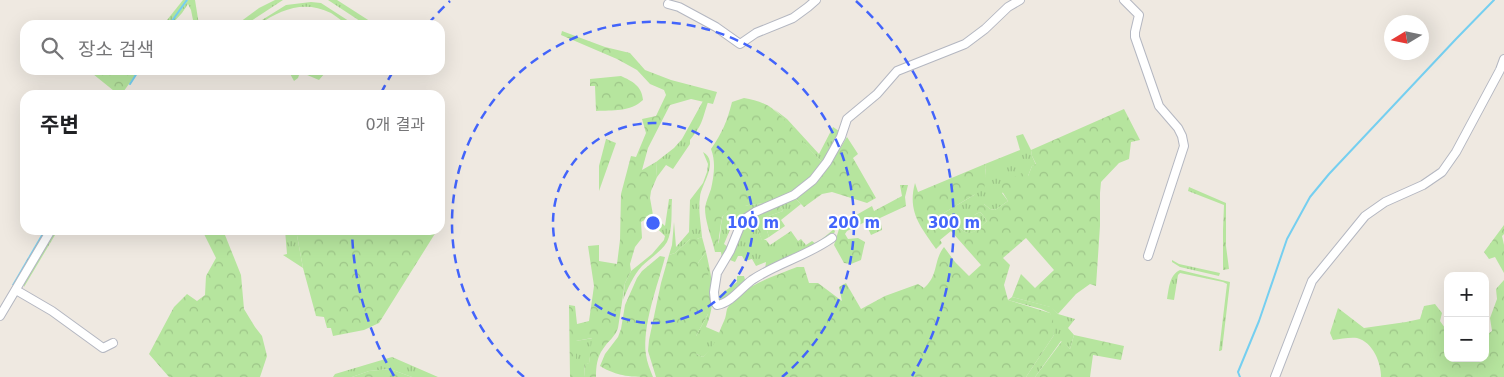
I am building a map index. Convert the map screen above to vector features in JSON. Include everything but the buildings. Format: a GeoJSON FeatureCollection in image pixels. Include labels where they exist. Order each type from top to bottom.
{"type":"FeatureCollection","features":[{"type":"Feature","properties":{"kind":"street"},"geometry":{"type":"LineString","coordinates":[[668,4],[679,7],[708,23],[740,44],[756,33],[793,18],[816,0]]}},
{"type":"Feature","properties":{"kind":"street"},"geometry":{"type":"LineString","coordinates":[[832,238],[818,248],[752,280],[728,300],[720,304],[715,302],[714,292],[717,273],[730,251],[741,224],[746,218],[754,212],[794,195],[813,180],[827,162],[847,119],[877,94],[897,71],[965,44],[985,29],[1008,7],[1020,0]]}},
{"type":"Feature","properties":{"kind":"street"},"geometry":{"type":"LineString","coordinates":[[1124,0],[1139,15],[1135,36],[1159,106],[1178,128],[1184,146],[1148,256]]}},
{"type":"Feature","properties":{"kind":"street"},"geometry":{"type":"LineString","coordinates":[[1275,377],[1312,281],[1365,216],[1385,202],[1423,185],[1442,172],[1456,152],[1504,59]]}},
{"type":"Feature","properties":{"kind":"street"},"geometry":{"type":"LineString","coordinates":[[0,316],[48,235]]}},
{"type":"Feature","properties":{"kind":"street"},"geometry":{"type":"LineString","coordinates":[[16,290],[52,311],[103,348],[113,343]]}},
{"type":"Feature","properties":{"kind":"green space"},"geometry":{"type":"Polygon","coordinates":[[[183,0],[187,0],[172,20],[167,20],[183,0]]]}},
{"type":"Feature","properties":{"kind":"green space"},"geometry":{"type":"Polygon","coordinates":[[[188,0],[195,0],[198,20],[193,20],[188,4],[176,20],[173,20],[188,0]]]}},
{"type":"Feature","properties":{"kind":"green space"},"geometry":{"type":"Polygon","coordinates":[[[275,0],[283,0],[253,20],[243,20],[259,8],[275,0]]]}},
{"type":"Feature","properties":{"kind":"green space"},"geometry":{"type":"Polygon","coordinates":[[[328,0],[337,0],[368,20],[358,20],[328,0]]]}},
{"type":"Feature","properties":{"kind":"green space"},"geometry":{"type":"Polygon","coordinates":[[[311,2],[321,3],[347,20],[341,20],[321,9],[302,7],[293,8],[267,20],[262,20],[286,5],[311,2]]]}},
{"type":"Feature","properties":{"kind":"green space"},"geometry":{"type":"Polygon","coordinates":[[[562,31],[605,47],[630,53],[645,70],[671,80],[717,92],[713,104],[691,99],[670,105],[648,148],[642,170],[656,162],[657,177],[650,198],[653,215],[641,222],[642,238],[635,247],[630,264],[631,271],[625,283],[618,328],[599,355],[596,377],[585,377],[584,364],[589,363],[592,338],[576,341],[576,377],[570,377],[569,305],[575,306],[577,324],[589,321],[594,286],[588,246],[599,245],[599,261],[617,264],[620,240],[621,194],[631,156],[636,157],[646,133],[642,119],[656,116],[666,95],[664,90],[650,84],[637,70],[617,59],[561,35],[562,31]]]}},
{"type":"Feature","properties":{"kind":"green space"},"geometry":{"type":"Polygon","coordinates":[[[94,75],[135,75],[125,90],[113,90],[94,75]]]}},
{"type":"Feature","properties":{"kind":"green space"},"geometry":{"type":"Polygon","coordinates":[[[291,75],[299,75],[298,78],[294,81],[291,75]]]}},
{"type":"Feature","properties":{"kind":"green space"},"geometry":{"type":"Polygon","coordinates":[[[307,75],[323,75],[319,80],[307,75]]]}},
{"type":"Feature","properties":{"kind":"green space"},"geometry":{"type":"Polygon","coordinates":[[[621,76],[633,82],[641,91],[643,100],[633,107],[596,111],[595,86],[590,86],[590,79],[621,76]]]}},
{"type":"Feature","properties":{"kind":"green space"},"geometry":{"type":"Polygon","coordinates":[[[744,98],[760,102],[774,110],[823,163],[812,179],[797,191],[766,203],[748,205],[727,212],[722,217],[718,244],[713,244],[705,208],[714,174],[714,159],[711,149],[724,127],[732,102],[744,98]]]}},
{"type":"Feature","properties":{"kind":"green space"},"geometry":{"type":"Polygon","coordinates":[[[703,101],[708,102],[702,122],[690,140],[690,144],[673,169],[666,165],[657,177],[656,162],[682,139],[703,101]]]}},
{"type":"Feature","properties":{"kind":"green space"},"geometry":{"type":"Polygon","coordinates":[[[774,109],[787,119],[819,154],[833,127],[839,131],[823,163],[787,122],[774,109]]]}},
{"type":"Feature","properties":{"kind":"green space"},"geometry":{"type":"Polygon","coordinates":[[[1124,109],[1140,140],[1131,142],[1129,159],[1119,163],[1101,182],[1096,286],[1090,284],[1076,294],[1058,314],[1050,307],[1012,297],[1021,274],[1035,288],[1054,270],[1026,238],[1003,258],[1010,265],[1004,285],[1008,300],[1050,313],[1053,319],[1054,335],[1026,377],[656,377],[648,351],[661,283],[669,255],[675,253],[690,239],[702,237],[706,252],[698,263],[708,271],[711,303],[708,314],[696,336],[696,354],[703,357],[716,340],[725,320],[727,309],[739,294],[768,278],[797,267],[804,267],[809,283],[818,283],[842,301],[839,287],[846,283],[861,309],[885,296],[918,284],[924,288],[932,278],[938,257],[944,247],[969,276],[981,265],[951,231],[940,240],[942,243],[936,249],[921,226],[914,211],[913,193],[915,183],[918,192],[985,164],[984,189],[942,214],[929,217],[928,221],[931,226],[953,222],[966,232],[973,232],[987,221],[980,212],[969,215],[969,209],[979,204],[984,204],[990,209],[995,210],[1008,201],[1000,188],[1004,182],[1022,173],[1028,176],[1032,166],[1036,164],[1031,150],[1124,109]]]}},
{"type":"Feature","properties":{"kind":"green space"},"geometry":{"type":"Polygon","coordinates":[[[1023,134],[1036,165],[1032,166],[1028,176],[1002,193],[1008,201],[995,210],[990,209],[984,204],[974,215],[980,212],[987,221],[977,230],[970,233],[963,231],[953,222],[943,222],[931,226],[927,221],[929,217],[942,214],[974,195],[986,176],[985,164],[1020,150],[1016,136],[1023,134]]]}},
{"type":"Feature","properties":{"kind":"green space"},"geometry":{"type":"Polygon","coordinates":[[[847,137],[858,154],[853,158],[876,198],[867,203],[832,192],[822,194],[804,207],[795,198],[841,147],[847,137]]]}},
{"type":"Feature","properties":{"kind":"green space"},"geometry":{"type":"Polygon","coordinates":[[[606,139],[616,143],[599,191],[599,166],[606,139]]]}},
{"type":"Feature","properties":{"kind":"green space"},"geometry":{"type":"Polygon","coordinates":[[[703,152],[708,156],[710,167],[700,197],[699,212],[702,237],[690,239],[675,253],[669,255],[674,222],[676,247],[689,232],[690,200],[703,183],[707,172],[708,164],[703,152]]]}},
{"type":"Feature","properties":{"kind":"green space"},"geometry":{"type":"Polygon","coordinates":[[[900,185],[908,185],[905,197],[906,206],[880,218],[882,230],[871,235],[865,222],[847,231],[845,234],[848,239],[858,238],[865,242],[861,260],[851,264],[844,263],[834,245],[839,229],[872,206],[874,211],[902,196],[900,185]]]}},
{"type":"Feature","properties":{"kind":"green space"},"geometry":{"type":"Polygon","coordinates":[[[1189,187],[1226,203],[1226,246],[1229,269],[1223,270],[1224,205],[1188,191],[1189,187]]]}},
{"type":"Feature","properties":{"kind":"green space"},"geometry":{"type":"Polygon","coordinates":[[[795,198],[801,204],[781,220],[785,226],[769,237],[763,218],[783,211],[779,205],[795,198]]]}},
{"type":"Feature","properties":{"kind":"green space"},"geometry":{"type":"Polygon","coordinates":[[[669,199],[672,199],[671,221],[667,242],[639,270],[623,300],[625,283],[631,271],[652,254],[664,240],[665,236],[646,218],[653,215],[665,226],[669,199]]]}},
{"type":"Feature","properties":{"kind":"green space"},"geometry":{"type":"Polygon","coordinates":[[[766,203],[753,209],[741,220],[734,220],[724,244],[728,247],[722,258],[721,252],[715,252],[713,244],[718,244],[724,214],[734,208],[766,203]]]}},
{"type":"Feature","properties":{"kind":"green space"},"geometry":{"type":"Polygon","coordinates":[[[779,205],[783,211],[763,218],[769,237],[762,241],[757,227],[754,225],[745,228],[744,224],[752,216],[779,205]]]}},
{"type":"Feature","properties":{"kind":"green space"},"geometry":{"type":"Polygon","coordinates":[[[744,224],[748,228],[754,225],[757,227],[762,240],[766,240],[770,245],[791,231],[798,241],[801,239],[806,245],[812,241],[816,244],[834,229],[835,232],[821,244],[765,269],[766,262],[756,266],[752,259],[745,261],[742,256],[738,256],[735,262],[730,260],[730,255],[744,224]]]}},
{"type":"Feature","properties":{"kind":"green space"},"geometry":{"type":"Polygon","coordinates":[[[1504,225],[1504,234],[1502,236],[1504,245],[1504,273],[1495,257],[1489,259],[1484,252],[1504,225]]]}},
{"type":"Feature","properties":{"kind":"green space"},"geometry":{"type":"Polygon","coordinates":[[[53,235],[55,235],[24,287],[53,235]]]}},
{"type":"Feature","properties":{"kind":"green space"},"geometry":{"type":"Polygon","coordinates":[[[204,235],[225,235],[241,275],[244,309],[262,336],[267,356],[260,377],[169,377],[149,354],[174,307],[187,294],[197,301],[205,295],[206,276],[216,258],[204,235]]]}},
{"type":"Feature","properties":{"kind":"green space"},"geometry":{"type":"Polygon","coordinates":[[[285,235],[297,235],[303,268],[283,255],[287,254],[285,235]]]}},
{"type":"Feature","properties":{"kind":"green space"},"geometry":{"type":"Polygon","coordinates":[[[297,235],[434,235],[379,323],[364,330],[333,336],[331,328],[327,328],[324,317],[316,316],[303,268],[297,235]]]}},
{"type":"Feature","properties":{"kind":"green space"},"geometry":{"type":"Polygon","coordinates":[[[706,252],[712,280],[712,299],[706,327],[720,333],[713,348],[703,357],[696,354],[696,336],[708,314],[698,263],[706,252]]]}},
{"type":"Feature","properties":{"kind":"green space"},"geometry":{"type":"Polygon","coordinates":[[[660,256],[665,257],[648,318],[645,343],[646,358],[653,377],[625,376],[607,370],[600,366],[605,354],[618,337],[625,305],[637,278],[642,271],[660,256]]]}},
{"type":"Feature","properties":{"kind":"green space"},"geometry":{"type":"Polygon","coordinates":[[[1172,260],[1179,264],[1220,273],[1219,276],[1180,267],[1172,262],[1172,260]]]}},
{"type":"Feature","properties":{"kind":"green space"},"geometry":{"type":"Polygon","coordinates":[[[1180,270],[1230,282],[1222,350],[1219,351],[1227,284],[1180,273],[1178,275],[1174,300],[1167,299],[1172,279],[1176,272],[1180,270]]]}},
{"type":"Feature","properties":{"kind":"green space"},"geometry":{"type":"Polygon","coordinates":[[[737,276],[744,276],[744,285],[736,293],[718,303],[716,298],[737,282],[737,276]]]}},
{"type":"Feature","properties":{"kind":"green space"},"geometry":{"type":"Polygon","coordinates":[[[1504,280],[1504,377],[1381,377],[1378,360],[1368,344],[1357,338],[1333,340],[1330,333],[1338,308],[1364,328],[1420,319],[1424,306],[1435,304],[1442,313],[1440,321],[1444,327],[1444,362],[1489,362],[1489,333],[1492,331],[1490,318],[1497,299],[1496,289],[1504,280]]]}},
{"type":"Feature","properties":{"kind":"green space"},"geometry":{"type":"Polygon","coordinates":[[[1012,297],[1051,307],[1058,314],[1075,319],[1068,328],[1074,335],[1070,349],[1061,341],[1035,377],[1026,377],[1054,335],[1050,313],[1008,300],[1012,297]]]}},
{"type":"Feature","properties":{"kind":"green space"},"geometry":{"type":"Polygon","coordinates":[[[1074,335],[1124,346],[1121,360],[1093,355],[1090,377],[1035,377],[1062,341],[1070,349],[1074,335]]]}},
{"type":"Feature","properties":{"kind":"green space"},"geometry":{"type":"Polygon","coordinates":[[[593,338],[589,363],[584,365],[585,377],[576,377],[576,341],[593,338]]]}},
{"type":"Feature","properties":{"kind":"green space"},"geometry":{"type":"Polygon","coordinates":[[[392,357],[438,377],[412,377],[390,369],[369,371],[352,377],[333,377],[335,374],[392,357]]]}},
{"type":"Feature","properties":{"kind":"green space"},"geometry":{"type":"Polygon","coordinates":[[[390,369],[412,377],[352,377],[369,371],[390,369]]]}},
{"type":"Feature","properties":{"kind":"water"},"geometry":{"type":"Polygon","coordinates":[[[41,235],[43,235],[14,285],[12,285],[41,235]]]}},
{"type":"Feature","properties":{"kind":"waterway"},"geometry":{"type":"LineString","coordinates":[[173,20],[187,0]]}},
{"type":"Feature","properties":{"kind":"waterway"},"geometry":{"type":"LineString","coordinates":[[1240,377],[1238,372],[1259,321],[1287,239],[1310,197],[1329,174],[1494,0]]}},
{"type":"Feature","properties":{"kind":"waterway"},"geometry":{"type":"LineString","coordinates":[[130,84],[136,75]]}}]}
